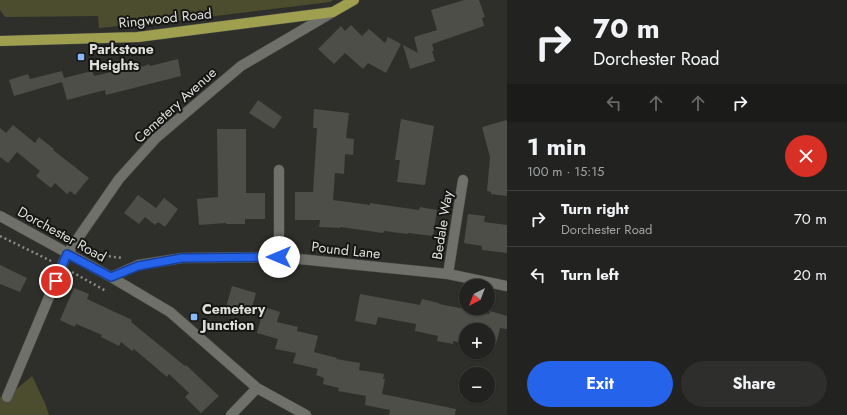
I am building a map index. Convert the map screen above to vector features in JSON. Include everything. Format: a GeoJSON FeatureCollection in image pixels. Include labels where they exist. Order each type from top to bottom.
{"type":"FeatureCollection","features":[{"type":"Feature","properties":{"kind":"main road","name":"Ringwood Road"},"geometry":{"type":"LineString","coordinates":[[0,41],[138,37],[333,12],[354,0]]}},
{"type":"Feature","properties":{"kind":"street","name":"Cemetery Avenue"},"geometry":{"type":"LineString","coordinates":[[7,397],[67,254],[119,179],[156,138],[241,66],[333,12]]}},
{"type":"Feature","properties":{"kind":"street"},"geometry":{"type":"LineString","coordinates":[[279,170],[279,257]]}},
{"type":"Feature","properties":{"kind":"street","name":"Bedale Way"},"geometry":{"type":"LineString","coordinates":[[448,274],[463,180]]}},
{"type":"Feature","properties":{"kind":"street","name":"Dorchester Road"},"geometry":{"type":"LineString","coordinates":[[0,216],[111,277],[170,312],[257,388],[306,415]]}},
{"type":"Feature","properties":{"kind":"street","name":"Pound Lane"},"geometry":{"type":"LineString","coordinates":[[111,277],[138,266],[182,258],[279,257],[448,274],[507,286]]}},
{"type":"Feature","properties":{"kind":"street"},"geometry":{"type":"LineString","coordinates":[[231,415],[257,388]]}},
{"type":"Feature","properties":{"kind":"green space"},"geometry":{"type":"Polygon","coordinates":[[[0,0],[333,0],[330,2],[184,20],[99,28],[98,16],[5,17],[0,10],[0,0]]]}},
{"type":"Feature","properties":{"kind":"green space"},"geometry":{"type":"Polygon","coordinates":[[[32,376],[49,415],[0,415],[0,397],[7,397],[32,376]]]}},
{"type":"Feature","properties":{"kind":"building"},"geometry":{"type":"Polygon","coordinates":[[[464,0],[479,0],[485,17],[482,18],[484,26],[432,44],[434,51],[432,51],[435,61],[410,69],[403,45],[418,53],[414,37],[437,30],[431,10],[464,0]]]}},
{"type":"Feature","properties":{"kind":"building"},"geometry":{"type":"Polygon","coordinates":[[[351,25],[362,36],[369,29],[385,43],[388,37],[401,44],[386,73],[368,63],[363,69],[345,53],[334,64],[318,49],[341,26],[345,31],[351,25]]]}},
{"type":"Feature","properties":{"kind":"building"},"geometry":{"type":"Polygon","coordinates":[[[178,59],[181,76],[106,95],[105,90],[67,100],[62,82],[14,96],[9,80],[28,74],[30,79],[62,71],[64,78],[92,71],[94,76],[133,67],[133,70],[149,64],[150,66],[178,59]]]}},
{"type":"Feature","properties":{"kind":"building"},"geometry":{"type":"Polygon","coordinates":[[[258,100],[282,117],[274,129],[249,113],[258,100]]]}},
{"type":"Feature","properties":{"kind":"building"},"geometry":{"type":"Polygon","coordinates":[[[314,109],[349,113],[346,138],[354,139],[353,155],[345,154],[344,174],[335,173],[333,200],[370,205],[370,203],[419,210],[420,207],[437,210],[433,236],[384,231],[383,233],[340,227],[319,227],[320,220],[295,220],[295,192],[313,192],[317,128],[313,128],[314,109]]]}},
{"type":"Feature","properties":{"kind":"building"},"geometry":{"type":"Polygon","coordinates":[[[401,119],[434,126],[425,185],[397,182],[400,160],[395,160],[401,119]]]}},
{"type":"Feature","properties":{"kind":"building"},"geometry":{"type":"Polygon","coordinates":[[[507,120],[507,196],[491,194],[491,192],[487,191],[490,157],[482,127],[507,120]]]}},
{"type":"Feature","properties":{"kind":"building"},"geometry":{"type":"Polygon","coordinates":[[[13,125],[35,143],[39,137],[89,178],[75,195],[70,191],[67,194],[55,183],[51,188],[36,176],[40,171],[17,152],[8,163],[0,157],[0,128],[6,133],[13,125]]]}},
{"type":"Feature","properties":{"kind":"building"},"geometry":{"type":"Polygon","coordinates":[[[217,129],[246,129],[246,193],[265,193],[265,219],[245,219],[245,224],[226,223],[199,225],[197,199],[218,197],[217,129]]]}},
{"type":"Feature","properties":{"kind":"building"},"geometry":{"type":"Polygon","coordinates":[[[138,195],[156,208],[164,198],[178,209],[165,227],[158,222],[155,225],[145,217],[139,224],[124,213],[138,195]]]}},
{"type":"Feature","properties":{"kind":"building"},"geometry":{"type":"Polygon","coordinates":[[[468,214],[485,216],[484,222],[507,225],[507,253],[482,250],[482,246],[464,243],[468,214]]]}},
{"type":"Feature","properties":{"kind":"building"},"geometry":{"type":"Polygon","coordinates":[[[0,265],[27,278],[20,292],[0,284],[0,265]]]}},
{"type":"Feature","properties":{"kind":"building"},"geometry":{"type":"Polygon","coordinates":[[[232,286],[256,293],[250,314],[226,307],[232,286]]]}},
{"type":"Feature","properties":{"kind":"building"},"geometry":{"type":"Polygon","coordinates":[[[74,288],[89,294],[87,299],[132,320],[131,322],[185,366],[186,365],[219,396],[201,413],[185,397],[189,393],[169,374],[167,377],[134,349],[132,351],[121,342],[119,346],[101,337],[102,335],[76,324],[75,327],[60,320],[74,288]]]}},
{"type":"Feature","properties":{"kind":"building"},"geometry":{"type":"Polygon","coordinates":[[[360,294],[420,305],[422,299],[459,308],[459,315],[495,315],[495,312],[507,316],[507,329],[500,328],[496,344],[495,323],[459,323],[459,342],[453,341],[453,344],[437,341],[438,336],[415,331],[416,324],[378,317],[376,325],[355,321],[360,294]]]}},
{"type":"Feature","properties":{"kind":"building"},"geometry":{"type":"Polygon","coordinates":[[[264,307],[280,312],[277,322],[298,327],[297,331],[318,336],[314,352],[337,358],[336,359],[360,363],[359,370],[384,374],[383,379],[385,379],[382,394],[456,409],[455,415],[389,415],[390,410],[365,405],[366,396],[338,391],[339,388],[323,384],[324,378],[316,375],[318,369],[293,363],[296,353],[275,349],[278,339],[257,333],[264,307]]]}},
{"type":"Feature","properties":{"kind":"place","name":"Parkstone Heights"},"geometry":{"type":"Point","coordinates":[81,57]}},
{"type":"Feature","properties":{"kind":"place","name":"Cemetery Junction"},"geometry":{"type":"Point","coordinates":[194,317]}},
{"type":"Feature","properties":{"kind":"route"},"geometry":{"type":"LineString","coordinates":[[56,281],[67,254],[111,277],[138,266],[182,258],[279,257]]}}]}
